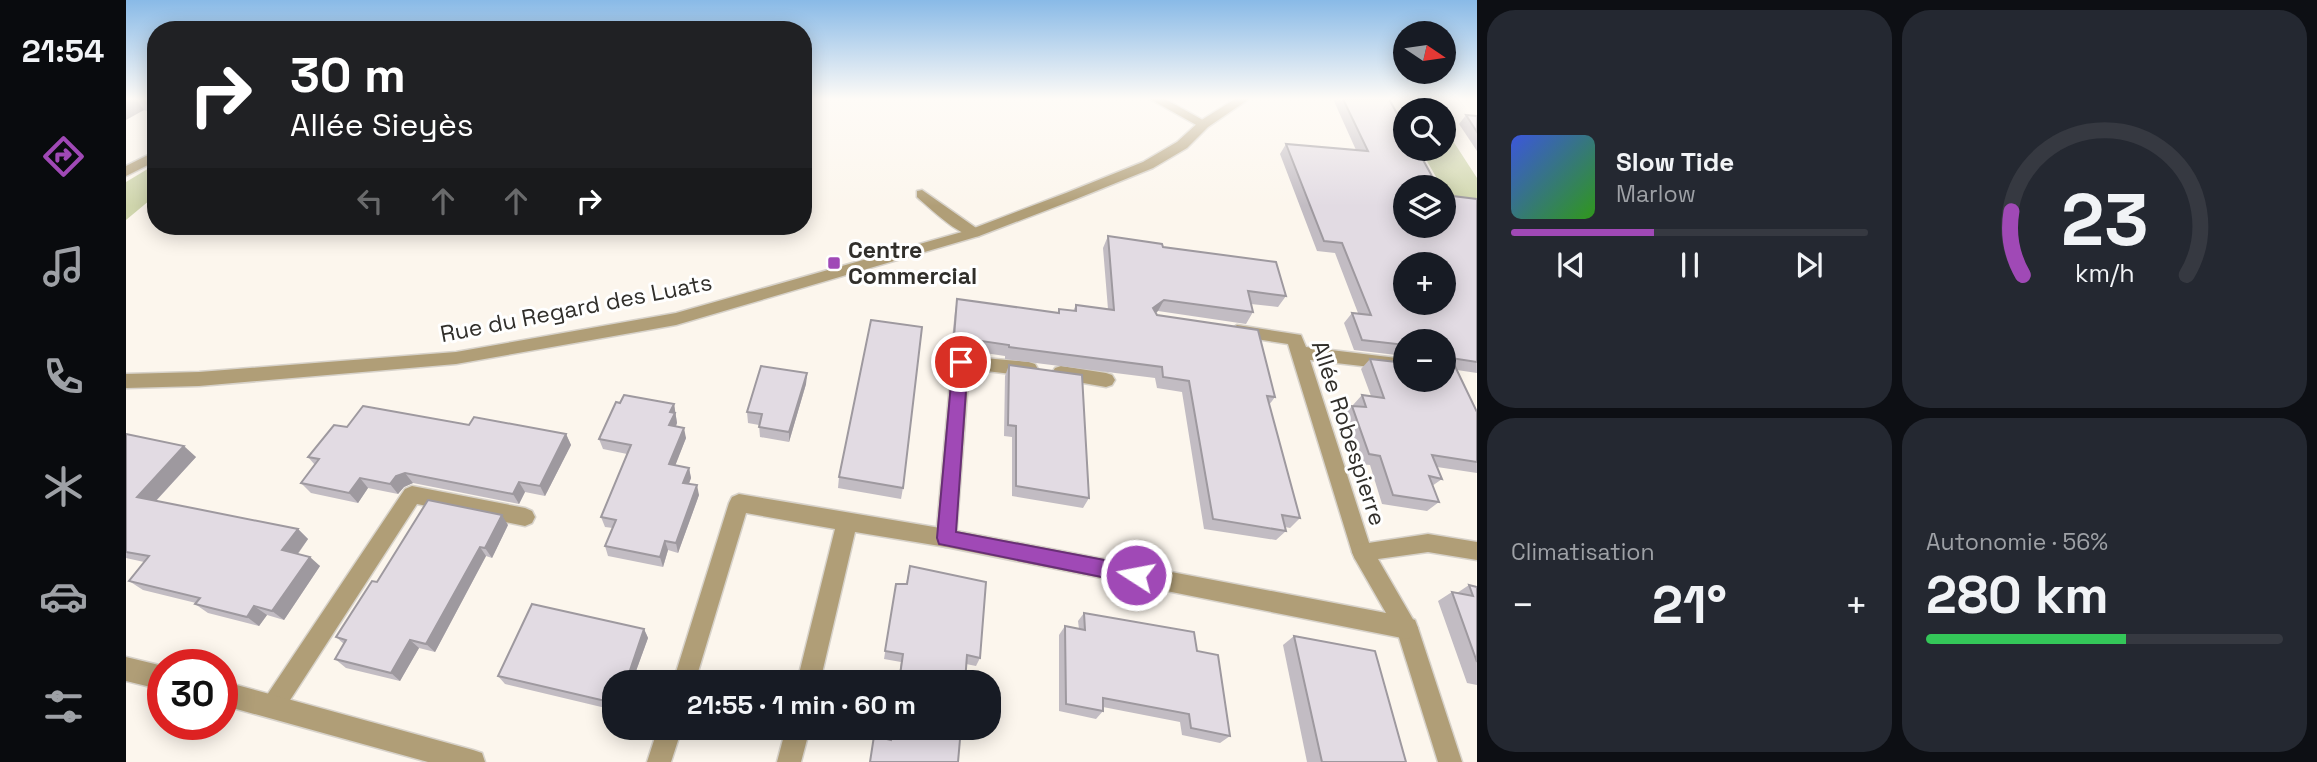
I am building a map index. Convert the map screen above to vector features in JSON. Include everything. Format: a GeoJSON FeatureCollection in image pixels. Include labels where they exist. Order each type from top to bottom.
{"type":"FeatureCollection","features":[{"type":"Feature","properties":{"kind":"street","name":"Rue du Regard des Luats"},"geometry":{"type":"LineString","coordinates":[[126,381],[199,379],[456,358],[676,319],[850,271],[974,233],[1149,165],[1182,145],[1193,135]]}},
{"type":"Feature","properties":{"kind":"street"},"geometry":{"type":"LineString","coordinates":[[126,172],[147,160]]}},
{"type":"Feature","properties":{"kind":"street"},"geometry":{"type":"LineString","coordinates":[[922,194],[974,233]]}},
{"type":"Feature","properties":{"kind":"street","name":"Allée Robespierre"},"geometry":{"type":"LineString","coordinates":[[1226,330],[1295,339],[1362,552],[1407,628],[1450,762]]}},
{"type":"Feature","properties":{"kind":"street"},"geometry":{"type":"LineString","coordinates":[[1299,352],[1393,364]]}},
{"type":"Feature","properties":{"kind":"street"},"geometry":{"type":"LineString","coordinates":[[946,538],[961,362],[1106,380]]}},
{"type":"Feature","properties":{"kind":"street"},"geometry":{"type":"LineString","coordinates":[[273,706],[412,495],[525,517]]}},
{"type":"Feature","properties":{"kind":"street"},"geometry":{"type":"LineString","coordinates":[[688,670],[739,503],[946,538],[1407,628]]}},
{"type":"Feature","properties":{"kind":"street"},"geometry":{"type":"LineString","coordinates":[[811,670],[847,522]]}},
{"type":"Feature","properties":{"kind":"street"},"geometry":{"type":"LineString","coordinates":[[1362,552],[1428,543],[1477,551]]}},
{"type":"Feature","properties":{"kind":"street"},"geometry":{"type":"LineString","coordinates":[[126,669],[147,674]]}},
{"type":"Feature","properties":{"kind":"street"},"geometry":{"type":"LineString","coordinates":[[238,697],[473,762]]}},
{"type":"Feature","properties":{"kind":"street"},"geometry":{"type":"LineString","coordinates":[[659,762],[666,740]]}},
{"type":"Feature","properties":{"kind":"street"},"geometry":{"type":"LineString","coordinates":[[789,762],[794,740]]}},
{"type":"Feature","properties":{"kind":"green space"},"geometry":{"type":"Polygon","coordinates":[[[1456,146],[1477,178],[1477,199],[1456,197],[1456,175],[1435,175],[1427,161],[1456,161],[1456,146]]]}},
{"type":"Feature","properties":{"kind":"green space"},"geometry":{"type":"Polygon","coordinates":[[[147,169],[147,202],[126,220],[126,182],[147,169]]]}},
{"type":"Feature","properties":{"kind":"building"},"geometry":{"type":"Polygon","coordinates":[[[1360,135],[1393,135],[1393,161],[1424,161],[1431,175],[1393,175],[1393,238],[1456,238],[1456,196],[1477,199],[1477,362],[1456,359],[1456,329],[1393,329],[1393,344],[1362,340],[1352,313],[1371,315],[1342,243],[1324,241],[1286,144],[1368,151],[1360,135]]]}},
{"type":"Feature","properties":{"kind":"building"},"geometry":{"type":"Polygon","coordinates":[[[1108,236],[1162,244],[1163,247],[1276,262],[1286,296],[1248,291],[1253,312],[1164,300],[1153,308],[1157,315],[1258,330],[1275,397],[1267,396],[1300,518],[1282,515],[1286,531],[1213,519],[1189,381],[1163,377],[1162,367],[954,337],[957,299],[1059,313],[1059,309],[1076,311],[1076,305],[1114,310],[1108,236]]]}},
{"type":"Feature","properties":{"kind":"building"},"geometry":{"type":"Polygon","coordinates":[[[871,320],[922,327],[903,488],[839,477],[871,320]]]}},
{"type":"Feature","properties":{"kind":"building"},"geometry":{"type":"Polygon","coordinates":[[[1370,359],[1393,362],[1393,392],[1456,392],[1456,368],[1477,412],[1477,462],[1432,455],[1442,479],[1429,476],[1439,502],[1393,495],[1380,456],[1369,454],[1352,406],[1366,407],[1362,395],[1384,398],[1370,359]]]}},
{"type":"Feature","properties":{"kind":"building"},"geometry":{"type":"Polygon","coordinates":[[[1009,365],[1082,375],[1089,498],[1016,486],[1016,426],[1008,425],[1009,365]]]}},
{"type":"Feature","properties":{"kind":"building"},"geometry":{"type":"Polygon","coordinates":[[[761,366],[807,373],[789,432],[759,427],[762,414],[747,412],[761,366]]]}},
{"type":"Feature","properties":{"kind":"building"},"geometry":{"type":"Polygon","coordinates":[[[624,395],[674,404],[670,412],[675,413],[669,425],[684,428],[669,464],[689,468],[683,483],[697,485],[676,543],[665,541],[660,557],[605,546],[616,520],[601,517],[631,445],[599,439],[616,402],[620,403],[624,395]]]}},
{"type":"Feature","properties":{"kind":"building"},"geometry":{"type":"Polygon","coordinates":[[[363,406],[469,425],[474,417],[566,434],[540,486],[519,482],[513,494],[405,473],[396,476],[390,484],[360,478],[349,493],[301,483],[319,459],[308,457],[334,425],[347,427],[363,406]]]}},
{"type":"Feature","properties":{"kind":"building"},"geometry":{"type":"Polygon","coordinates":[[[126,434],[184,446],[137,497],[298,529],[282,550],[310,557],[272,611],[254,606],[247,617],[195,604],[200,598],[129,581],[149,556],[126,552],[126,434]]]}},
{"type":"Feature","properties":{"kind":"building"},"geometry":{"type":"Polygon","coordinates":[[[428,500],[502,515],[485,548],[480,547],[426,644],[410,640],[391,673],[335,659],[346,640],[336,637],[372,581],[377,582],[428,500]]]}},
{"type":"Feature","properties":{"kind":"building"},"geometry":{"type":"Polygon","coordinates":[[[910,566],[986,582],[980,658],[967,655],[966,670],[901,670],[903,654],[885,651],[896,584],[907,584],[910,566]]]}},
{"type":"Feature","properties":{"kind":"building"},"geometry":{"type":"Polygon","coordinates":[[[1469,585],[1477,587],[1477,662],[1452,592],[1473,596],[1469,585]]]}},
{"type":"Feature","properties":{"kind":"building"},"geometry":{"type":"Polygon","coordinates":[[[532,604],[644,629],[630,670],[602,670],[602,700],[498,676],[532,604]]]}},
{"type":"Feature","properties":{"kind":"building"},"geometry":{"type":"Polygon","coordinates":[[[1084,613],[1194,632],[1197,651],[1218,655],[1230,736],[1191,728],[1189,714],[1103,698],[1103,711],[1066,704],[1065,626],[1085,630],[1084,613]]]}},
{"type":"Feature","properties":{"kind":"building"},"geometry":{"type":"Polygon","coordinates":[[[1294,636],[1375,651],[1406,762],[1322,762],[1294,636]]]}},
{"type":"Feature","properties":{"kind":"building"},"geometry":{"type":"Polygon","coordinates":[[[873,740],[960,740],[958,762],[870,762],[873,740]]]}},
{"type":"Feature","properties":{"kind":"place","name":"Centre Commercial"},"geometry":{"type":"Point","coordinates":[834,263]}},
{"type":"Feature","properties":{"kind":"route"},"geometry":{"type":"LineString","coordinates":[[961,362],[946,538],[1136,575]]}}]}
